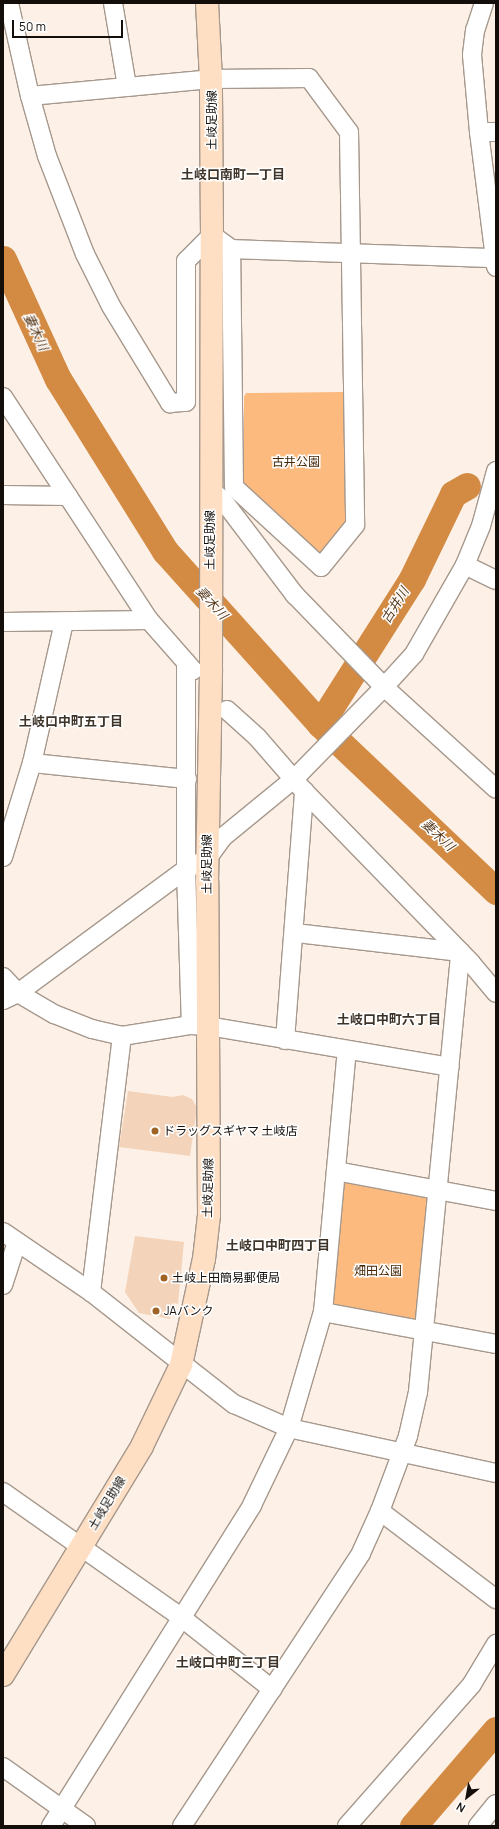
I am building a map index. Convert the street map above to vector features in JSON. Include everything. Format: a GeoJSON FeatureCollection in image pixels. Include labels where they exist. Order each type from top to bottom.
{"type":"FeatureCollection","features":[{"type":"Feature","properties":{"kind":"main road","name":"土岐足助線"},"geometry":{"type":"LineString","coordinates":[[3,1675],[142,1446],[181,1364],[204,1259],[209,1216],[199,1026],[207,859],[197,668],[210,495],[212,235],[211,79],[207,3]]}},
{"type":"Feature","properties":{"kind":"street"},"geometry":{"type":"LineString","coordinates":[[9,3],[30,96],[47,156],[85,254],[111,306],[170,403],[186,402],[186,261],[212,235],[230,249],[351,252],[495,262],[487,132],[472,56],[475,30],[484,3]]}},
{"type":"Feature","properties":{"kind":"street"},"geometry":{"type":"LineString","coordinates":[[113,3],[127,87]]}},
{"type":"Feature","properties":{"kind":"street"},"geometry":{"type":"LineString","coordinates":[[30,96],[211,79],[309,78],[349,132],[354,525],[321,567],[234,487],[230,249]]}},
{"type":"Feature","properties":{"kind":"street"},"geometry":{"type":"LineString","coordinates":[[3,397],[149,620],[197,668],[187,779],[186,869],[199,1026]]}},
{"type":"Feature","properties":{"kind":"street"},"geometry":{"type":"LineString","coordinates":[[285,1040],[295,933],[300,785],[308,764],[414,654],[465,565],[480,526],[496,471]]}},
{"type":"Feature","properties":{"kind":"street"},"geometry":{"type":"LineString","coordinates":[[3,495],[68,496]]}},
{"type":"Feature","properties":{"kind":"street"},"geometry":{"type":"LineString","coordinates":[[210,495],[222,499],[295,595],[380,691],[496,789]]}},
{"type":"Feature","properties":{"kind":"street"},"geometry":{"type":"LineString","coordinates":[[465,565],[496,580]]}},
{"type":"Feature","properties":{"kind":"street"},"geometry":{"type":"LineString","coordinates":[[3,622],[149,620]]}},
{"type":"Feature","properties":{"kind":"street"},"geometry":{"type":"LineString","coordinates":[[3,857],[32,763],[64,622]]}},
{"type":"Feature","properties":{"kind":"street"},"geometry":{"type":"LineString","coordinates":[[227,710],[460,952],[496,993]]}},
{"type":"Feature","properties":{"kind":"street"},"geometry":{"type":"LineString","coordinates":[[32,763],[187,779]]}},
{"type":"Feature","properties":{"kind":"street"},"geometry":{"type":"LineString","coordinates":[[10,997],[186,869],[207,859],[222,837],[300,785]]}},
{"type":"Feature","properties":{"kind":"street"},"geometry":{"type":"LineString","coordinates":[[295,933],[460,952]]}},
{"type":"Feature","properties":{"kind":"street"},"geometry":{"type":"LineString","coordinates":[[182,1826],[360,1552],[380,1511],[408,1436],[418,1392],[436,1190],[450,1068],[460,952]]}},
{"type":"Feature","properties":{"kind":"street"},"geometry":{"type":"LineString","coordinates":[[3,977],[10,997],[73,1023],[122,1036],[199,1026],[450,1068]]}},
{"type":"Feature","properties":{"kind":"street"},"geometry":{"type":"LineString","coordinates":[[91,1292],[122,1036]]}},
{"type":"Feature","properties":{"kind":"street"},"geometry":{"type":"LineString","coordinates":[[51,1826],[252,1505],[289,1428],[323,1312],[347,1050]]}},
{"type":"Feature","properties":{"kind":"street"},"geometry":{"type":"LineString","coordinates":[[336,1171],[496,1202]]}},
{"type":"Feature","properties":{"kind":"street"},"geometry":{"type":"LineString","coordinates":[[3,1285],[10,1237],[91,1292],[234,1404],[289,1428],[496,1473]]}},
{"type":"Feature","properties":{"kind":"street"},"geometry":{"type":"LineString","coordinates":[[323,1312],[496,1344]]}},
{"type":"Feature","properties":{"kind":"street"},"geometry":{"type":"LineString","coordinates":[[3,1492],[82,1545],[182,1618],[272,1689]]}},
{"type":"Feature","properties":{"kind":"street"},"geometry":{"type":"LineString","coordinates":[[380,1511],[496,1599]]}},
{"type":"Feature","properties":{"kind":"street"},"geometry":{"type":"LineString","coordinates":[[347,1826],[472,1684],[496,1644]]}},
{"type":"Feature","properties":{"kind":"street"},"geometry":{"type":"LineString","coordinates":[[3,1767],[86,1826]]}},
{"type":"Feature","properties":{"kind":"street"},"geometry":{"type":"LineString","coordinates":[[482,1825],[496,1804]]}},
{"type":"Feature","properties":{"kind":"green space","name":"古井公園"},"geometry":{"type":"Polygon","coordinates":[[[343,392],[347,394],[347,522],[321,556],[244,484],[244,397],[246,393],[343,392]]]}},
{"type":"Feature","properties":{"kind":"green space","name":"畑田公園"},"geometry":{"type":"Polygon","coordinates":[[[348,1179],[426,1194],[428,1199],[417,1321],[333,1309],[330,1301],[343,1184],[348,1179]]]}},
{"type":"Feature","properties":{"kind":"building","name":"ドラッグスギヤマ 土岐店"},"geometry":{"type":"Polygon","coordinates":[[[128,1091],[173,1097],[183,1095],[192,1099],[196,1106],[196,1115],[190,1156],[119,1147],[128,1091]]]}},
{"type":"Feature","properties":{"kind":"building"},"geometry":{"type":"Polygon","coordinates":[[[135,1236],[184,1242],[178,1304],[173,1303],[170,1319],[139,1313],[125,1292],[135,1236]]]}},
{"type":"Feature","properties":{"kind":"waterway","name":"妻木川"},"geometry":{"type":"LineString","coordinates":[[3,259],[58,379],[165,551],[320,724],[496,891]]}},
{"type":"Feature","properties":{"kind":"waterway","name":"古井川"},"geometry":{"type":"LineString","coordinates":[[320,724],[412,579],[453,494],[467,486]]}},
{"type":"Feature","properties":{"kind":"waterway","name":"妻木川"},"geometry":{"type":"LineString","coordinates":[[413,1826],[496,1730]]}},
{"type":"Feature","properties":{"kind":"place","name":"ドラッグスギヤマ 土岐店"},"geometry":{"type":"Point","coordinates":[155,1131]}},
{"type":"Feature","properties":{"kind":"place","name":"土岐上田簡易郵便局"},"geometry":{"type":"Point","coordinates":[164,1278]}},
{"type":"Feature","properties":{"kind":"place","name":"JAバンク"},"geometry":{"type":"Point","coordinates":[156,1311]}},
{"type":"Feature","properties":{"kind":"district","name":"土岐口南町一丁目"},"geometry":{"type":"Point","coordinates":[233,174]}},
{"type":"Feature","properties":{"kind":"district","name":"土岐口中町五丁目"},"geometry":{"type":"Point","coordinates":[71,721]}},
{"type":"Feature","properties":{"kind":"district","name":"土岐口中町六丁目"},"geometry":{"type":"Point","coordinates":[389,1019]}},
{"type":"Feature","properties":{"kind":"district","name":"土岐口中町四丁目"},"geometry":{"type":"Point","coordinates":[278,1245]}},
{"type":"Feature","properties":{"kind":"district","name":"土岐口中町三丁目"},"geometry":{"type":"Point","coordinates":[228,1662]}}]}
